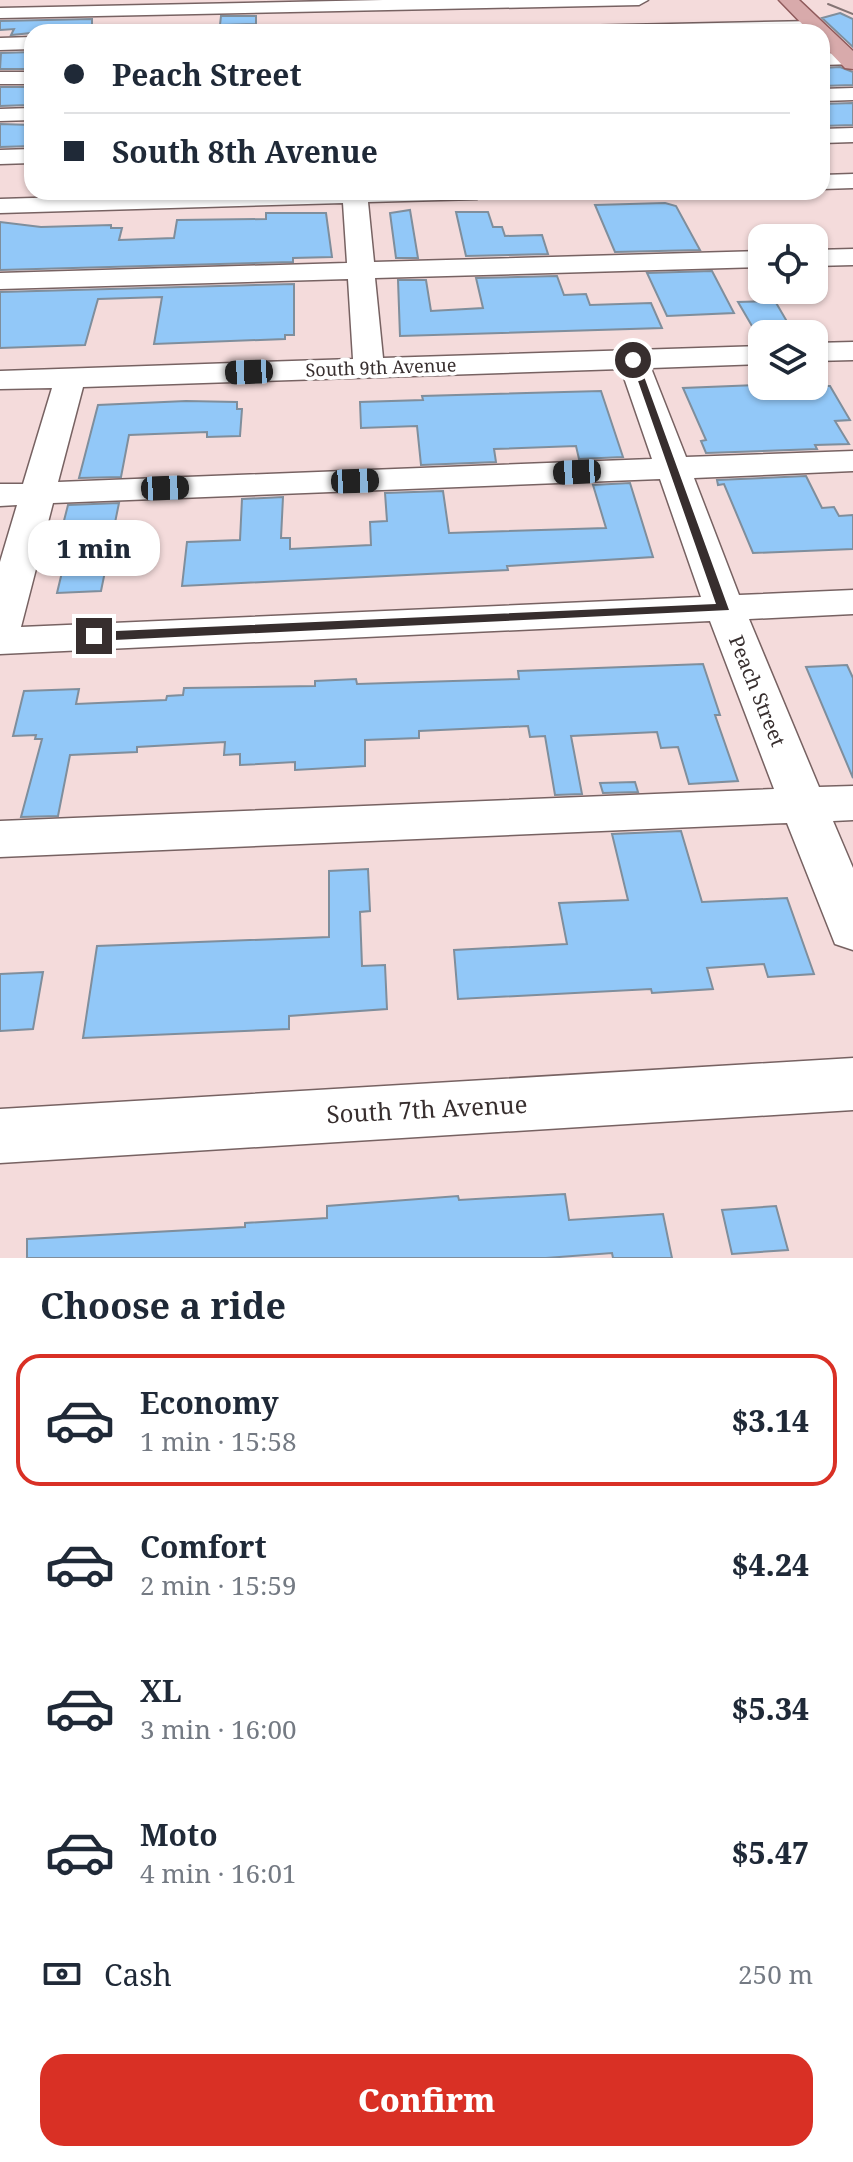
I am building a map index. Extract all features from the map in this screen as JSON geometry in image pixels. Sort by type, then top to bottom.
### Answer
[{"type":"main road","points":[[788,0],[813,24]]},
{"type":"main road","points":[[830,41],[850,61]]},
{"type":"street","points":[[0,13],[178,5],[378,8],[639,0]]},
{"type":"street","points":[[569,1],[583,24]]},
{"type":"street","points":[[0,44],[24,43]]},
{"type":"street","points":[[830,60],[850,61]]},
{"type":"street","points":[[0,78],[24,78]]},
{"type":"street","points":[[830,95],[853,94]]},
{"type":"street","points":[[0,115],[24,114]]},
{"type":"street","points":[[830,136],[853,135]]},
{"type":"street","points":[[0,157],[24,156]]},
{"type":"street","points":[[830,182],[853,181]]},
{"type":"street","points":[[0,206],[83,200]]},
{"type":"street","points":[[355,200],[369,368]]},
{"type":"street","points":[[828,258],[853,257]]},
{"type":"street","points":[[0,281],[748,259]]},
{"type":"street","points":[[828,352],[853,351]]},
{"type":"street","name":"South 9th Avenue","points":[[0,380],[748,356]]},
{"type":"street","name":"Peach Street","points":[[633,360],[724,607],[853,929]]},
{"type":"street","points":[[0,630],[70,378]]},
{"type":"street","points":[[0,495],[853,461]]},
{"type":"street","points":[[0,641],[853,602]]},
{"type":"street","points":[[0,839],[853,803]]},
{"type":"street","name":"South 7th Avenue","points":[[0,1136],[853,1084]]},
{"type":"building","points":[[840,13],[853,19],[853,47],[830,24],[822,18]]},
{"type":"building","points":[[221,16],[256,16],[256,24],[220,24]]},
{"type":"building","points":[[92,19],[92,24],[24,24],[24,34],[11,35],[14,29],[0,30],[0,21]]},
{"type":"building","points":[[24,52],[24,69],[0,69],[1,53]]},
{"type":"building","points":[[840,67],[853,72],[853,85],[830,86],[830,68]]},
{"type":"building","points":[[0,87],[24,87],[24,105],[0,106]]},
{"type":"building","points":[[853,103],[853,125],[830,126],[830,104]]},
{"type":"building","points":[[0,124],[24,125],[24,146],[0,147]]},
{"type":"building","points":[[665,203],[676,206],[700,250],[615,252],[595,205]]},
{"type":"building","points":[[410,210],[418,258],[396,258],[390,213]]},
{"type":"building","points":[[456,212],[488,212],[493,227],[502,227],[505,236],[542,235],[548,254],[466,256]]},
{"type":"building","points":[[266,213],[326,213],[332,257],[293,258],[293,262],[0,270],[0,222],[41,227],[111,225],[111,228],[122,228],[119,240],[174,238],[177,220],[266,219]]},
{"type":"building","points":[[712,271],[734,313],[667,316],[647,273]]},
{"type":"building","points":[[557,276],[564,295],[586,294],[590,305],[651,303],[662,328],[400,336],[398,280],[426,280],[431,311],[483,308],[476,278]]},
{"type":"building","points":[[294,284],[294,335],[285,335],[285,339],[154,344],[162,297],[98,299],[85,345],[0,348],[0,292]]},
{"type":"building","points":[[738,302],[777,304],[786,320],[748,320]]},
{"type":"building","points":[[748,385],[748,400],[828,400],[830,386],[850,420],[835,421],[849,444],[815,445],[817,449],[706,453],[701,441],[706,440],[683,388]]},
{"type":"building","points":[[601,391],[623,457],[579,459],[576,446],[494,449],[496,462],[421,465],[417,426],[361,428],[360,402],[423,400],[422,396]]},
{"type":"building","points":[[237,402],[237,409],[242,409],[240,436],[207,437],[207,432],[129,435],[121,477],[79,478],[98,405]]},
{"type":"building","points":[[806,476],[822,508],[834,507],[839,516],[853,515],[853,549],[753,553],[724,484],[718,485],[717,480]]},
{"type":"building","points":[[630,483],[653,557],[507,566],[508,570],[182,586],[187,542],[240,540],[242,499],[283,497],[281,538],[290,538],[290,549],[371,545],[370,522],[387,521],[385,493],[443,491],[449,533],[606,528],[593,485]]},
{"type":"building","points":[[119,503],[101,591],[57,593],[69,543],[58,544],[68,505]]},
{"type":"building","points":[[703,664],[720,715],[715,715],[738,781],[689,784],[678,747],[661,748],[657,732],[571,736],[582,794],[555,795],[545,736],[530,737],[528,726],[419,731],[419,738],[365,740],[365,766],[295,770],[295,762],[240,765],[240,754],[224,755],[225,742],[137,747],[137,752],[70,755],[58,816],[21,817],[42,739],[35,739],[36,735],[13,736],[24,691],[79,689],[76,704],[166,700],[167,696],[183,695],[184,688],[315,686],[315,681],[356,679],[357,684],[519,679],[518,671]]},
{"type":"building","points":[[847,665],[853,678],[853,778],[806,667]]},
{"type":"building","points":[[635,782],[638,792],[603,793],[600,783]]},
{"type":"building","points":[[681,831],[702,902],[787,898],[814,974],[768,977],[764,964],[707,968],[713,989],[652,993],[651,989],[458,999],[454,950],[567,944],[559,903],[628,900],[612,834]]},
{"type":"building","points":[[368,869],[370,911],[360,912],[362,966],[385,965],[387,1009],[289,1016],[289,1029],[83,1038],[97,946],[329,937],[329,871]]},
{"type":"building","points":[[43,972],[33,1029],[0,1031],[0,974]]},
{"type":"building","points":[[565,1194],[569,1220],[663,1214],[672,1258],[613,1258],[612,1253],[546,1258],[27,1258],[27,1239],[245,1227],[245,1223],[327,1218],[327,1206],[458,1196],[459,1200]]},
{"type":"building","points":[[776,1206],[788,1250],[732,1254],[722,1210]]},
{"type":"tram line","points":[[828,4],[853,14]]},
{"type":"route","points":[[94,636],[724,607],[633,360]]}]
